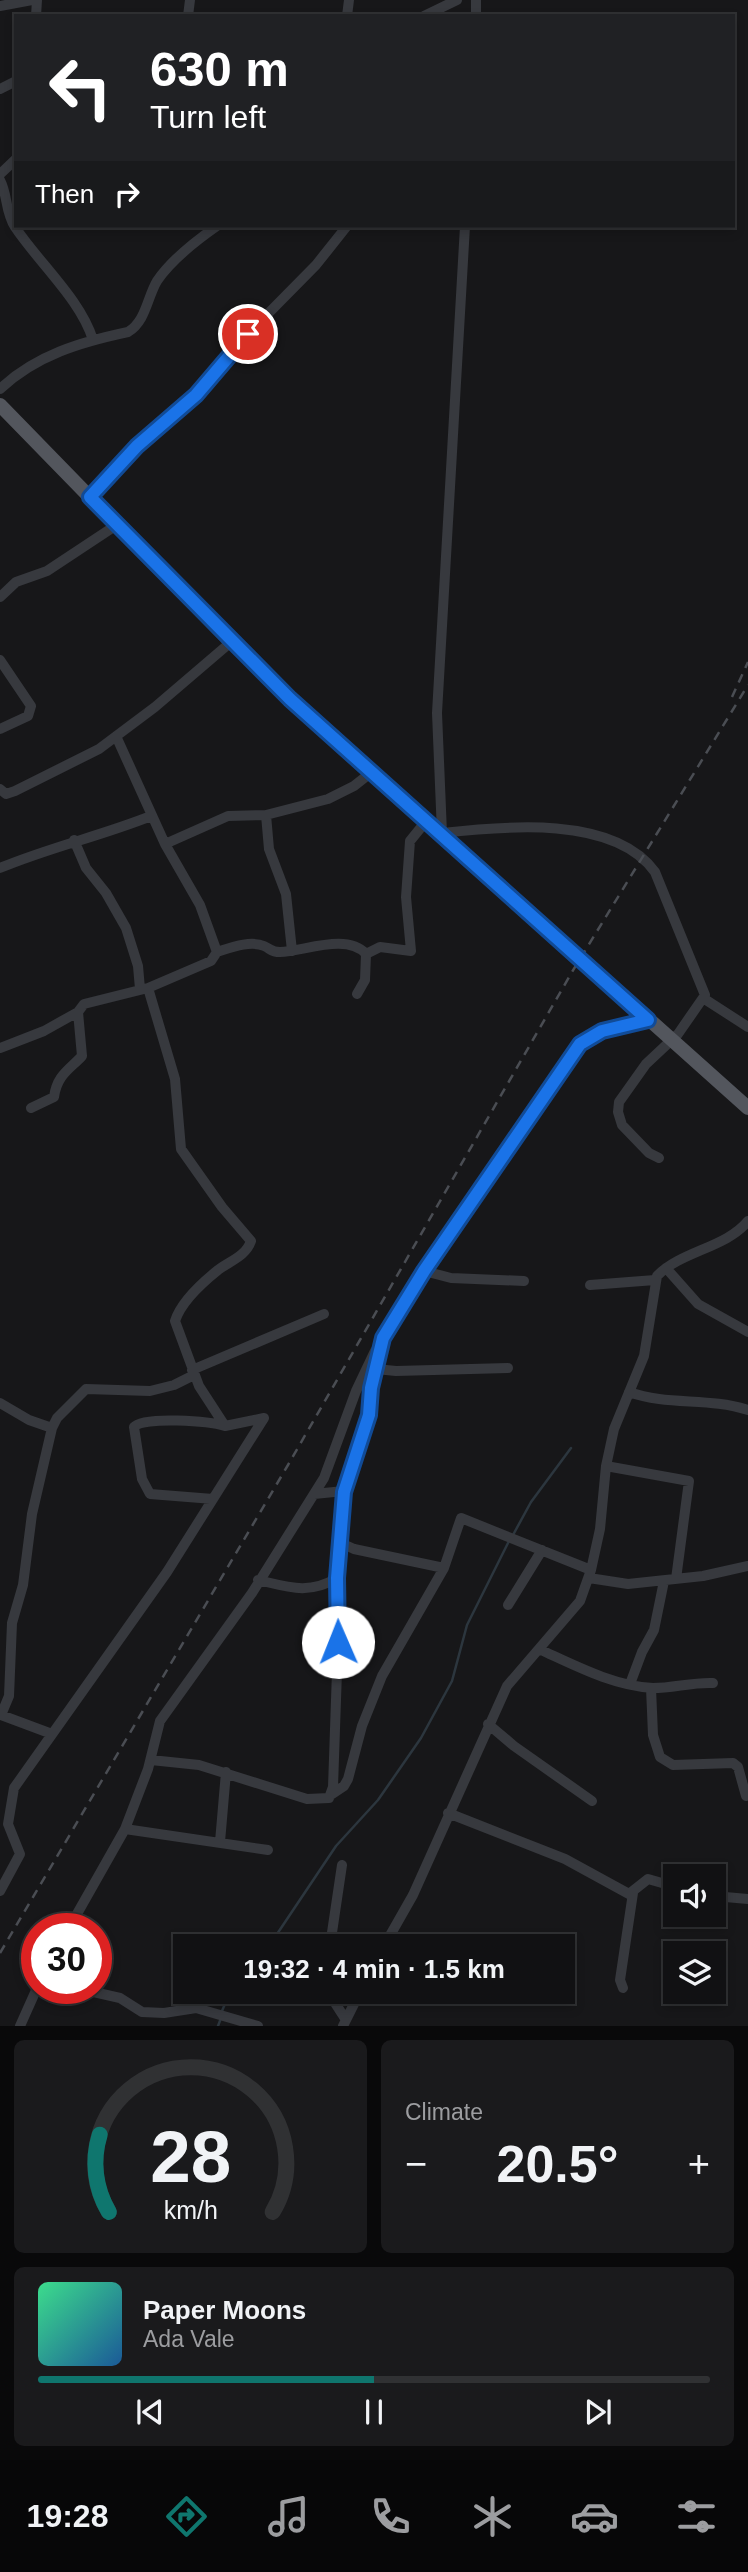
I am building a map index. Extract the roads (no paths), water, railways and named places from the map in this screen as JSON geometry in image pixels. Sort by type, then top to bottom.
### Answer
[{"type":"main road","points":[[0,405],[231,642],[748,1108]]},
{"type":"street","points":[[0,6],[32,0]]},
{"type":"street","points":[[428,14],[457,0]]},
{"type":"street","points":[[0,174],[14,161]]},
{"type":"street","points":[[0,180],[8,216],[14,225]]},
{"type":"street","points":[[16,228],[50,276],[79,308],[93,340]]},
{"type":"street","points":[[199,228],[199,238]]},
{"type":"street","points":[[0,389],[19,373],[56,352],[128,332],[136,327],[158,280],[199,238],[214,228]]},
{"type":"street","points":[[90,497],[137,446],[196,395],[248,334],[316,265],[345,228]]},
{"type":"street","points":[[465,228],[437,713],[442,833],[493,828],[571,831],[613,840],[633,849],[643,856],[654,872],[703,985],[703,998],[672,1040],[646,1064],[618,1106],[622,1125],[649,1153],[659,1158]]},
{"type":"street","points":[[0,597],[16,582],[47,571],[118,524]]},
{"type":"street","points":[[0,789],[6,794],[15,791],[77,761],[155,707],[231,642]]},
{"type":"street","points":[[0,660],[31,706],[28,716],[0,729]]},
{"type":"street","points":[[0,1048],[44,1031],[78,1012],[84,1004],[144,988],[211,961],[216,951],[200,905],[151,816],[148,802],[116,736]]},
{"type":"street","points":[[165,844],[228,816],[266,815],[328,799],[354,786],[373,771]]},
{"type":"street","points":[[266,815],[271,856],[286,894],[292,951]]},
{"type":"street","points":[[0,868],[74,840],[113,831],[151,816]]},
{"type":"street","points":[[366,954],[380,947],[411,951],[406,897],[410,841],[427,820]]},
{"type":"street","points":[[74,840],[86,868],[106,893],[126,928],[175,1079],[181,1149],[222,1208],[251,1241],[248,1249],[217,1271],[177,1314],[175,1321],[193,1372],[225,1426]]},
{"type":"street","points":[[216,951],[254,945],[273,952],[292,951],[340,944],[359,948],[366,954]]},
{"type":"street","points":[[357,994],[365,980],[366,954]]},
{"type":"street","points":[[703,998],[748,1027]]},
{"type":"street","points":[[31,1108],[54,1097],[56,1085],[64,1071],[82,1056],[78,1012]]},
{"type":"street","points":[[77,1913],[125,1829],[150,1760],[160,1721],[314,1494],[335,1454],[356,1391],[383,1338],[424,1271],[580,1044],[602,1031],[648,1020]]},
{"type":"street","points":[[391,1934],[413,1895],[507,1686],[541,1650],[580,1601],[590,1574],[600,1529],[606,1466],[614,1429],[644,1356],[655,1280],[666,1268],[747,1226]]},
{"type":"street","points":[[666,1268],[698,1304],[748,1332]]},
{"type":"street","points":[[424,1271],[451,1278],[524,1281]]},
{"type":"street","points":[[590,1285],[655,1280]]},
{"type":"street","points":[[52,1734],[0,1715],[9,1696],[12,1623],[23,1585],[32,1514],[57,1418],[86,1389],[150,1391],[174,1385],[193,1372],[324,1314]]},
{"type":"street","points":[[332,1794],[338,1642],[337,1578],[341,1543],[339,1528],[344,1492],[369,1415],[383,1338]]},
{"type":"street","points":[[376,1369],[396,1371],[508,1368]]},
{"type":"street","points":[[628,1392],[663,1400],[715,1401],[748,1410]]},
{"type":"street","points":[[0,1403],[29,1420],[52,1429]]},
{"type":"street","points":[[0,1891],[20,1854],[8,1824],[13,1788],[167,1572],[213,1499],[264,1418],[225,1426],[210,1422],[145,1421],[134,1427],[142,1479],[150,1494],[213,1499]]},
{"type":"street","points":[[606,1466],[689,1481],[676,1579]]},
{"type":"street","points":[[314,1494],[344,1492]]},
{"type":"street","points":[[150,1760],[199,1765],[307,1799],[326,1800],[344,1786],[362,1727],[382,1676],[444,1568],[459,1518],[542,1550],[590,1574],[628,1584],[664,1581],[748,1566]]},
{"type":"street","points":[[341,1543],[369,1555],[444,1568]]},
{"type":"street","points":[[508,1605],[542,1550]]},
{"type":"street","points":[[258,1580],[302,1590],[322,1587],[337,1578]]},
{"type":"street","points":[[630,1685],[642,1651],[654,1630],[664,1581]]},
{"type":"street","points":[[541,1650],[602,1677],[630,1685],[652,1688],[713,1683]]},
{"type":"street","points":[[652,1688],[653,1735],[660,1757],[673,1765],[733,1763],[738,1767],[746,1796]]},
{"type":"street","points":[[9,1696],[21,1721]]},
{"type":"street","points":[[488,1724],[514,1746],[592,1801]]},
{"type":"street","points":[[220,1842],[226,1772]]},
{"type":"street","points":[[449,1814],[565,1859],[597,1879],[633,1894]]},
{"type":"street","points":[[125,1829],[268,1850]]},
{"type":"street","points":[[332,1934],[342,1865]]},
{"type":"street","points":[[623,1988],[620,1980],[633,1894],[648,1880],[663,1884]]},
{"type":"street","points":[[726,1897],[748,1899]]},
{"type":"street","points":[[112,1996],[120,1998],[142,2012],[196,2008],[258,2026]]},
{"type":"street","points":[[20,2026],[30,2004]]},
{"type":"street","points":[[334,2004],[344,2023]]},
{"type":"street","points":[[344,2023],[354,2004]]},
{"type":"waterway","points":[[513,1535],[531,1502],[571,1448]]},
{"type":"waterway","points":[[277,1934],[336,1846],[378,1800],[421,1738],[452,1681],[467,1625],[509,1541]]},
{"type":"waterway","points":[[222,2011],[225,2004]]},
{"type":"waterway","points":[[218,2026],[221,2018]]},
{"type":"railway","points":[[732,697],[748,662]]},
{"type":"railway","points":[[0,1953],[288,1465],[572,972],[748,685]]}]
